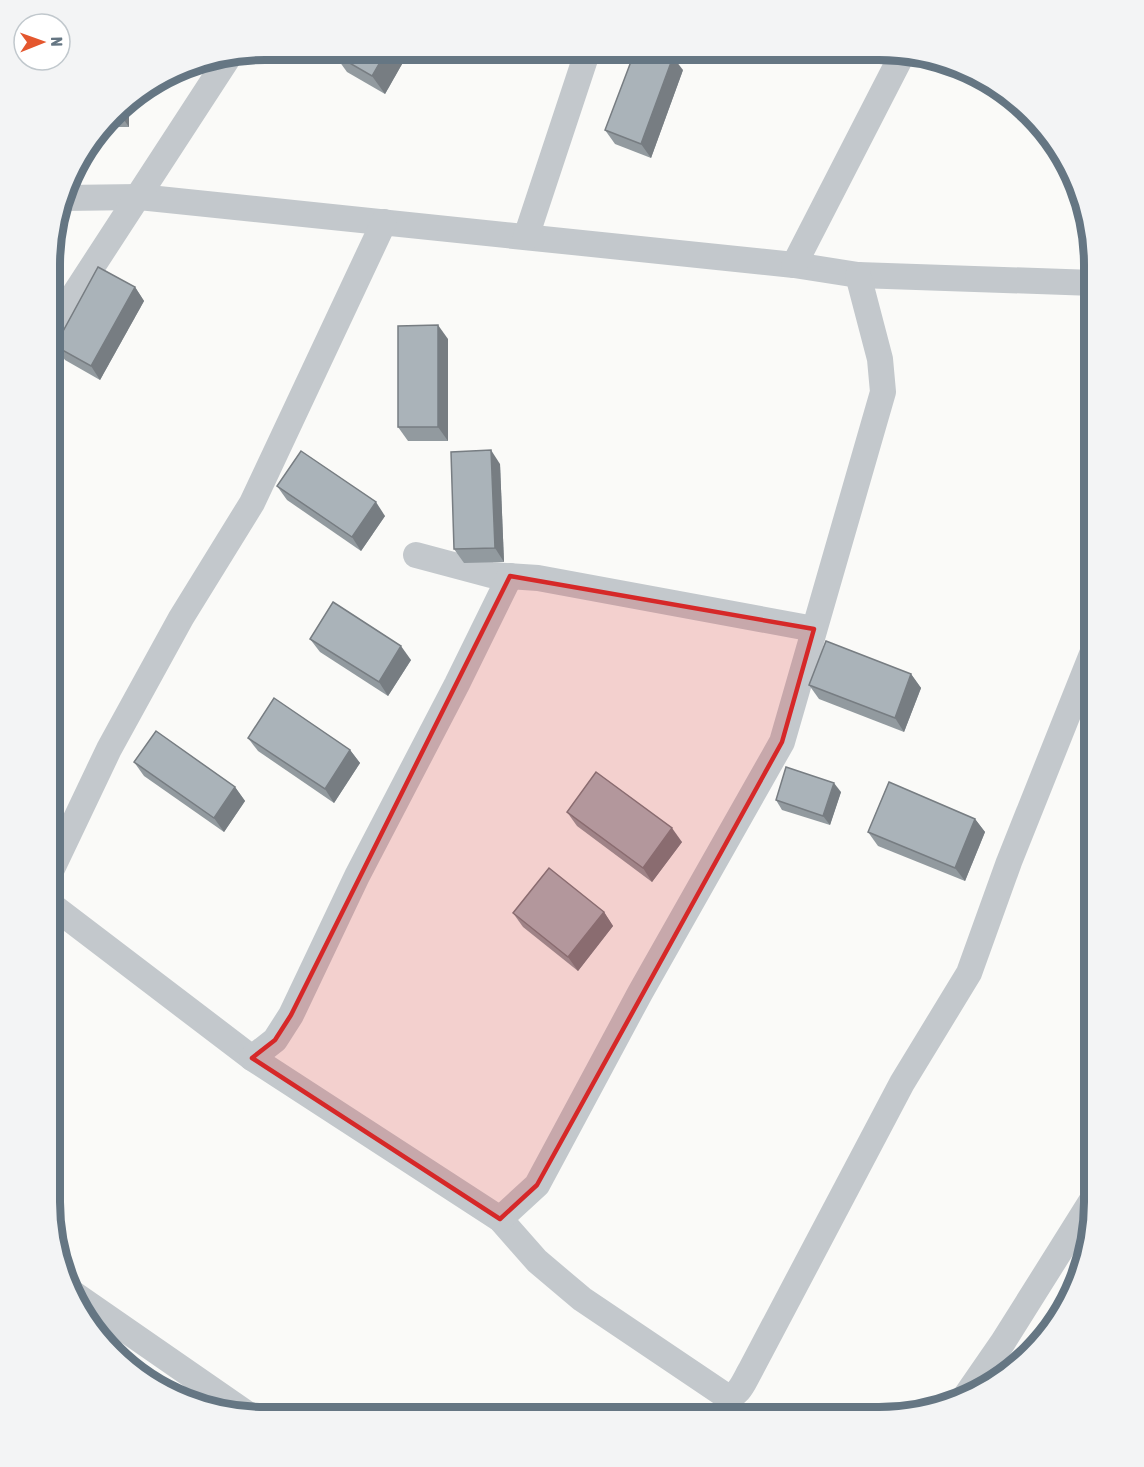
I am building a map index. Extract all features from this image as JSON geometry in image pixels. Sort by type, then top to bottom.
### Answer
[{"type":"street","points":[[526,237],[585,60]]},
{"type":"street","points":[[794,265],[899,61]]},
{"type":"street","points":[[60,316],[224,64]]},
{"type":"street","points":[[71,198],[139,197],[794,265],[858,274],[1084,283]]},
{"type":"street","points":[[60,852],[114,739],[181,618],[252,503],[384,222]]},
{"type":"street","points":[[500,1219],[537,1185],[640,993],[782,742],[883,392],[880,359],[858,274]]},
{"type":"street","points":[[416,555],[491,575],[538,578],[814,630]]},
{"type":"street","points":[[252,1058],[275,1040],[291,1016],[357,876],[458,684],[510,576]]},
{"type":"street","points":[[60,912],[252,1058],[500,1219],[537,1261],[582,1299],[726,1396],[736,1394],[902,1083],[969,973],[1009,862],[1084,674]]},
{"type":"street","points":[[975,1383],[1004,1342],[1084,1213]]},
{"type":"street","points":[[86,1303],[232,1404]]},
{"type":"highlighted area","points":[[510,576],[814,629],[782,742],[537,1185],[500,1219],[252,1058],[275,1040],[291,1015]]},
{"type":"building","points":[[344,60],[381,60],[372,76]]},
{"type":"building","points":[[632,60],[672,60],[641,144],[605,130]]},
{"type":"building","points":[[98,267],[135,287],[91,366],[60,349],[60,337]]},
{"type":"building","points":[[438,325],[438,427],[398,427],[398,326]]},
{"type":"building","points":[[491,450],[495,548],[454,549],[451,452]]},
{"type":"building","points":[[301,451],[376,502],[352,537],[277,486]]},
{"type":"building","points":[[333,602],[401,646],[379,682],[310,639]]},
{"type":"building","points":[[826,641],[911,674],[895,718],[809,685]]},
{"type":"building","points":[[274,698],[350,750],[325,789],[248,738]]},
{"type":"building","points":[[156,731],[235,787],[214,818],[134,762]]},
{"type":"building","points":[[786,767],[834,783],[823,816],[776,800]]},
{"type":"building","points":[[596,772],[672,828],[643,868],[567,812]]},
{"type":"building","points":[[889,782],[975,819],[955,868],[868,832]]},
{"type":"building","points":[[549,868],[604,912],[568,957],[513,913]]}]
